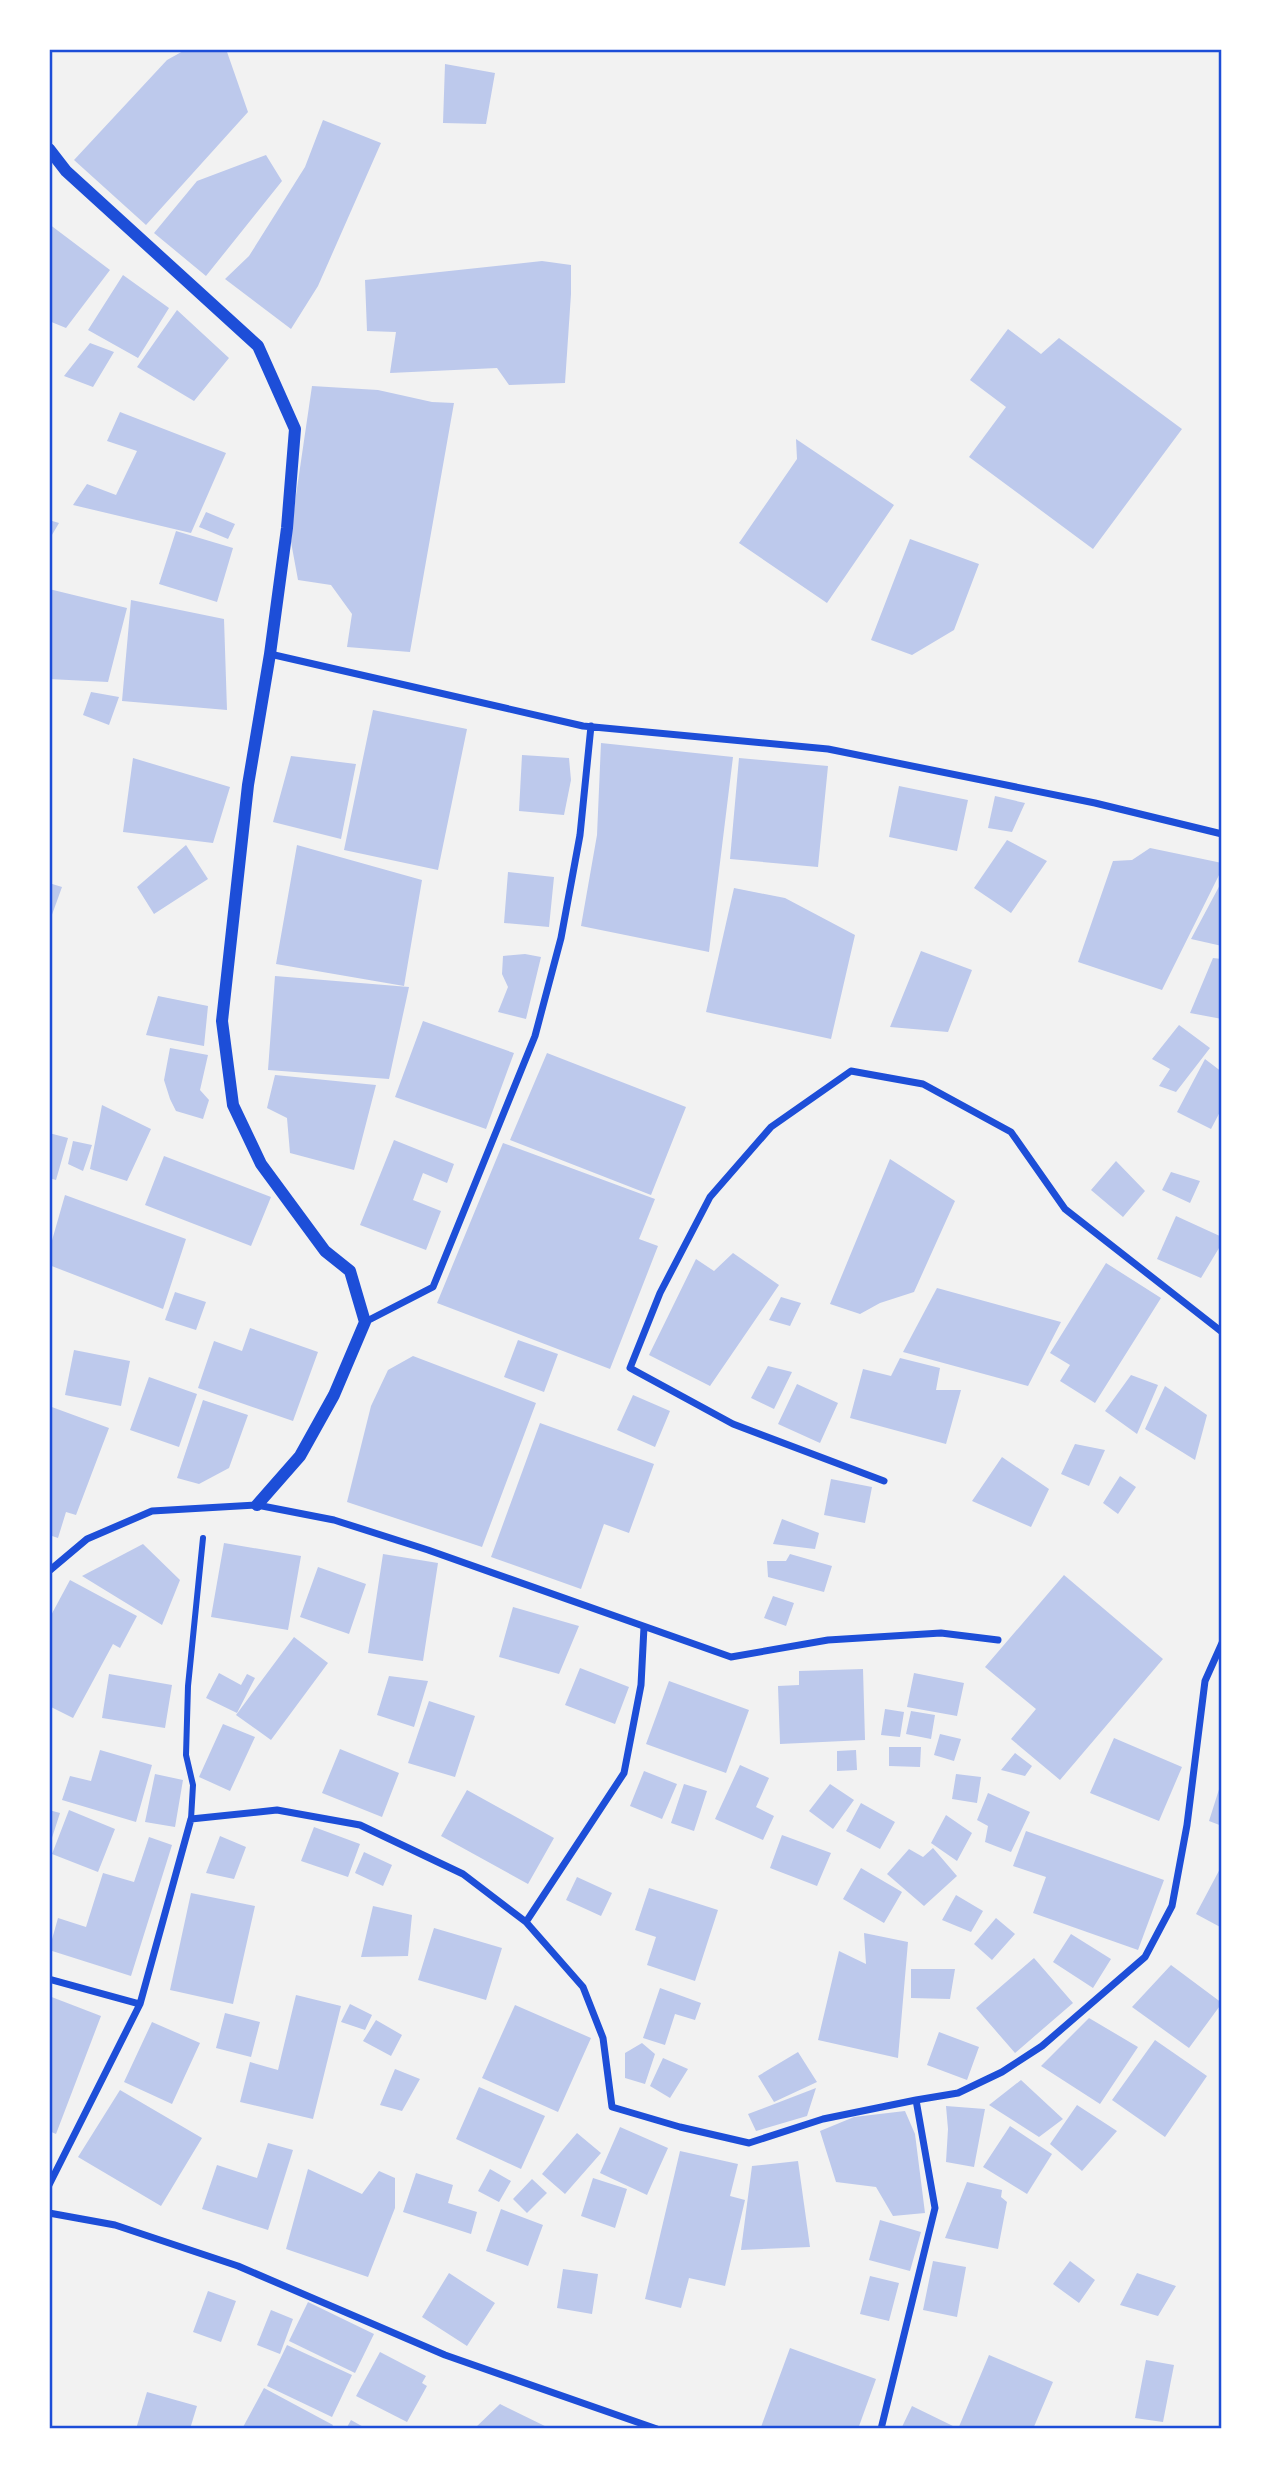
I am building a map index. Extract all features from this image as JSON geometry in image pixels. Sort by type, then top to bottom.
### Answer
[{"type":"street","points":[[49,149],[66,170],[258,346],[295,429],[287,528],[248,785],[222,1021],[233,1105],[261,1164],[325,1251],[350,1271],[366,1322]]},
{"type":"street","points":[[270,654],[591,726],[828,749],[1095,803],[1222,834]]},
{"type":"street","points":[[257,1505],[300,1456],[334,1395],[366,1322],[433,1287],[535,1035],[561,938],[578,848],[591,726]]},
{"type":"street","points":[[884,1481],[733,1424],[630,1368],[660,1293],[710,1197],[771,1128],[851,1070],[923,1084],[1011,1132],[1065,1209],[1222,1332]]},
{"type":"street","points":[[49,1571],[87,1539],[152,1511],[257,1505],[334,1520],[428,1550],[731,1657],[828,1640],[941,1633],[998,1640]]},
{"type":"street","points":[[49,2185],[140,2004],[191,1819],[193,1785],[186,1755],[187,1686],[202,1538]]},
{"type":"street","points":[[526,1922],[624,1773],[641,1685],[644,1627]]},
{"type":"street","points":[[191,1819],[277,1811],[360,1825],[463,1874],[526,1922],[583,1987],[603,2038],[612,2107],[749,2143],[823,2119],[958,2093],[1002,2072],[1042,2046],[1145,1957],[1172,1906],[1187,1825],[1205,1681],[1222,1643]]},
{"type":"street","points":[[49,1979],[140,2004]]},
{"type":"street","points":[[881,2429],[935,2208],[916,2099]]},
{"type":"street","points":[[49,2213],[115,2225],[238,2266],[445,2355],[657,2429]]},
{"type":"building","points":[[226,49],[248,112],[146,225],[74,160],[167,60],[185,50]]},
{"type":"building","points":[[445,64],[495,73],[486,124],[443,123]]},
{"type":"building","points":[[323,120],[381,143],[318,286],[291,329],[225,279],[249,256],[305,167]]},
{"type":"building","points":[[266,155],[282,181],[206,276],[154,233],[197,181]]},
{"type":"building","points":[[49,224],[110,270],[66,328],[49,321]]},
{"type":"building","points":[[542,261],[571,265],[565,383],[509,385],[497,368],[390,373],[396,332],[367,331],[365,280]]},
{"type":"building","points":[[123,275],[169,308],[138,358],[88,330]]},
{"type":"building","points":[[177,310],[229,358],[194,401],[137,367]]},
{"type":"building","points":[[1008,329],[1041,354],[1059,338],[1182,429],[1093,549],[969,457],[1006,407],[970,380]]},
{"type":"building","points":[[90,343],[114,352],[93,387],[64,376]]},
{"type":"building","points":[[312,386],[378,390],[432,402],[454,403],[410,652],[347,647],[352,614],[331,585],[298,580],[291,542]]},
{"type":"building","points":[[120,412],[226,453],[191,533],[73,505],[87,484],[116,495],[137,451],[107,441]]},
{"type":"building","points":[[796,439],[894,505],[827,603],[739,543],[797,459]]},
{"type":"building","points":[[206,512],[235,524],[228,539],[199,527]]},
{"type":"building","points":[[49,520],[59,523],[49,540]]},
{"type":"building","points":[[176,531],[233,548],[217,602],[159,584]]},
{"type":"building","points":[[910,539],[979,564],[954,630],[912,655],[871,640]]},
{"type":"building","points":[[49,589],[127,608],[108,682],[49,679]]},
{"type":"building","points":[[131,600],[224,619],[227,710],[122,701]]},
{"type":"building","points":[[91,692],[119,697],[109,725],[83,715]]},
{"type":"building","points":[[373,710],[467,729],[438,870],[344,850]]},
{"type":"building","points":[[601,743],[733,757],[709,952],[581,926],[597,835]]},
{"type":"building","points":[[522,755],[569,758],[571,780],[564,815],[519,811]]},
{"type":"building","points":[[291,756],[356,764],[341,839],[273,822]]},
{"type":"building","points":[[133,758],[230,787],[213,843],[123,832]]},
{"type":"building","points":[[739,758],[828,766],[818,867],[730,859]]},
{"type":"building","points":[[899,786],[968,800],[957,851],[889,837]]},
{"type":"building","points":[[995,796],[1025,803],[1012,832],[988,828]]},
{"type":"building","points":[[1007,840],[1047,861],[1011,913],[974,888]]},
{"type":"building","points":[[186,845],[208,879],[154,914],[137,887]]},
{"type":"building","points":[[297,845],[422,880],[404,986],[276,964]]},
{"type":"building","points":[[1150,848],[1222,863],[1222,869],[1162,990],[1078,962],[1113,861],[1132,860]]},
{"type":"building","points":[[508,872],[554,877],[549,927],[504,923]]},
{"type":"building","points":[[1222,881],[1222,946],[1191,939]]},
{"type":"building","points":[[49,883],[62,887],[49,923]]},
{"type":"building","points":[[734,888],[785,898],[855,935],[831,1039],[706,1012]]},
{"type":"building","points":[[921,951],[972,970],[948,1032],[890,1027]]},
{"type":"building","points":[[525,954],[541,957],[526,1019],[498,1012],[508,987],[502,974],[503,956]]},
{"type":"building","points":[[1213,958],[1222,959],[1222,1019],[1190,1013]]},
{"type":"building","points":[[275,976],[409,987],[389,1079],[268,1070]]},
{"type":"building","points":[[158,996],[208,1006],[204,1046],[146,1035]]},
{"type":"building","points":[[423,1021],[514,1053],[486,1129],[395,1097]]},
{"type":"building","points":[[1179,1025],[1210,1048],[1176,1092],[1159,1086],[1170,1069],[1152,1059]]},
{"type":"building","points":[[170,1048],[208,1055],[200,1090],[209,1100],[203,1119],[176,1111],[170,1099],[164,1080]]},
{"type":"building","points":[[547,1053],[686,1107],[651,1195],[510,1140]]},
{"type":"building","points":[[1205,1059],[1222,1072],[1222,1108],[1211,1129],[1177,1112]]},
{"type":"building","points":[[275,1075],[376,1085],[354,1170],[290,1153],[287,1118],[267,1108]]},
{"type":"building","points":[[102,1105],[151,1129],[127,1181],[90,1169]]},
{"type":"building","points":[[49,1133],[68,1138],[56,1180],[49,1178]]},
{"type":"building","points":[[394,1140],[454,1164],[447,1183],[423,1173],[413,1200],[441,1211],[426,1250],[360,1225]]},
{"type":"building","points":[[73,1141],[92,1145],[83,1171],[68,1164]]},
{"type":"building","points":[[503,1143],[655,1199],[639,1239],[658,1246],[610,1369],[437,1303]]},
{"type":"building","points":[[164,1156],[271,1197],[251,1246],[145,1205]]},
{"type":"building","points":[[890,1159],[955,1201],[914,1292],[880,1303],[860,1314],[830,1304]]},
{"type":"building","points":[[1116,1161],[1145,1191],[1123,1217],[1091,1190]]},
{"type":"building","points":[[1171,1172],[1200,1181],[1190,1203],[1162,1190]]},
{"type":"building","points":[[65,1195],[186,1239],[163,1309],[49,1265],[49,1251]]},
{"type":"building","points":[[1176,1216],[1222,1237],[1222,1243],[1201,1278],[1157,1259]]},
{"type":"building","points":[[733,1253],[779,1285],[710,1386],[649,1355],[696,1259],[714,1271]]},
{"type":"building","points":[[1106,1263],[1161,1298],[1095,1403],[1060,1381],[1070,1365],[1050,1353]]},
{"type":"building","points":[[937,1288],[1061,1322],[1028,1386],[903,1352]]},
{"type":"building","points":[[175,1292],[206,1302],[196,1330],[165,1320]]},
{"type":"building","points":[[781,1297],[801,1303],[790,1326],[769,1320]]},
{"type":"building","points":[[250,1328],[318,1352],[293,1421],[198,1388],[214,1341],[242,1351]]},
{"type":"building","points":[[518,1340],[558,1354],[544,1392],[504,1377]]},
{"type":"building","points":[[74,1350],[130,1361],[121,1406],[65,1395]]},
{"type":"building","points":[[413,1356],[536,1403],[482,1547],[347,1502],[371,1406],[388,1370]]},
{"type":"building","points":[[900,1358],[940,1368],[936,1390],[961,1390],[946,1444],[850,1418],[863,1369],[891,1376]]},
{"type":"building","points":[[768,1366],[792,1372],[774,1409],[751,1398]]},
{"type":"building","points":[[1131,1375],[1158,1385],[1137,1434],[1105,1411]]},
{"type":"building","points":[[149,1377],[197,1394],[179,1447],[130,1430]]},
{"type":"building","points":[[797,1384],[838,1403],[820,1443],[778,1424]]},
{"type":"building","points":[[1165,1386],[1207,1415],[1195,1460],[1145,1429]]},
{"type":"building","points":[[633,1395],[670,1411],[655,1447],[617,1430]]},
{"type":"building","points":[[203,1400],[248,1415],[229,1468],[199,1484],[177,1478]]},
{"type":"building","points":[[49,1406],[109,1428],[76,1515],[66,1512],[58,1538],[49,1535]]},
{"type":"building","points":[[540,1423],[654,1464],[629,1533],[604,1524],[581,1589],[491,1557]]},
{"type":"building","points":[[1075,1444],[1105,1450],[1089,1486],[1061,1474]]},
{"type":"building","points":[[1002,1457],[1049,1489],[1031,1527],[972,1501]]},
{"type":"building","points":[[1120,1476],[1136,1487],[1118,1514],[1103,1503]]},
{"type":"building","points":[[831,1479],[872,1487],[865,1523],[824,1515]]},
{"type":"building","points":[[782,1519],[819,1533],[815,1549],[773,1544]]},
{"type":"building","points":[[224,1543],[301,1556],[288,1630],[211,1617]]},
{"type":"building","points":[[143,1544],[180,1580],[162,1625],[82,1576]]},
{"type":"building","points":[[383,1554],[438,1563],[423,1661],[368,1653]]},
{"type":"building","points":[[790,1554],[832,1566],[824,1592],[768,1577],[767,1561],[786,1561]]},
{"type":"building","points":[[318,1567],[366,1584],[349,1634],[300,1617]]},
{"type":"building","points":[[1064,1575],[1163,1659],[1060,1780],[1011,1739],[1036,1709],[985,1667]]},
{"type":"building","points":[[70,1580],[137,1616],[120,1648],[113,1644],[73,1718],[49,1706],[49,1619]]},
{"type":"building","points":[[773,1596],[794,1603],[786,1626],[764,1618]]},
{"type":"building","points":[[513,1607],[579,1626],[559,1674],[499,1657]]},
{"type":"building","points":[[294,1637],[328,1663],[271,1740],[236,1715]]},
{"type":"building","points":[[580,1668],[629,1687],[615,1724],[565,1705]]},
{"type":"building","points":[[863,1669],[865,1740],[780,1744],[778,1686],[799,1685],[799,1671]]},
{"type":"building","points":[[219,1673],[241,1685],[247,1674],[255,1678],[237,1713],[206,1698]]},
{"type":"building","points":[[914,1673],[964,1683],[957,1716],[907,1707]]},
{"type":"building","points":[[109,1674],[172,1685],[165,1728],[102,1718]]},
{"type":"building","points":[[389,1676],[428,1681],[414,1727],[377,1715]]},
{"type":"building","points":[[669,1681],[749,1710],[726,1773],[646,1744]]},
{"type":"building","points":[[429,1701],[475,1716],[455,1777],[408,1763]]},
{"type":"building","points":[[885,1709],[904,1712],[900,1737],[881,1735]]},
{"type":"building","points":[[911,1711],[935,1715],[931,1739],[906,1734]]},
{"type":"building","points":[[223,1724],[255,1737],[230,1791],[199,1777]]},
{"type":"building","points":[[940,1734],[961,1739],[954,1761],[934,1755]]},
{"type":"building","points":[[1114,1738],[1182,1767],[1159,1821],[1090,1793]]},
{"type":"building","points":[[889,1747],[921,1747],[920,1767],[889,1766]]},
{"type":"building","points":[[340,1749],[399,1773],[382,1817],[322,1793]]},
{"type":"building","points":[[100,1750],[152,1765],[136,1822],[62,1800],[70,1776],[91,1781]]},
{"type":"building","points":[[856,1750],[857,1770],[837,1771],[837,1751]]},
{"type":"building","points":[[1015,1753],[1032,1766],[1025,1776],[1001,1770]]},
{"type":"building","points":[[740,1765],[769,1778],[756,1807],[774,1816],[763,1840],[715,1819]]},
{"type":"building","points":[[644,1771],[677,1784],[662,1819],[630,1806]]},
{"type":"building","points":[[155,1774],[183,1780],[175,1827],[145,1822]]},
{"type":"building","points":[[956,1774],[981,1777],[977,1803],[952,1799]]},
{"type":"building","points":[[1222,1783],[1222,1826],[1209,1821]]},
{"type":"building","points":[[684,1784],[707,1791],[694,1831],[671,1823]]},
{"type":"building","points":[[830,1784],[854,1800],[833,1829],[809,1811]]},
{"type":"building","points":[[467,1790],[554,1838],[528,1884],[441,1836]]},
{"type":"building","points":[[988,1793],[1030,1812],[1011,1852],[985,1842],[988,1826],[977,1820]]},
{"type":"building","points":[[861,1803],[895,1822],[880,1849],[846,1831]]},
{"type":"building","points":[[49,1810],[60,1813],[51,1841],[49,1840]]},
{"type":"building","points":[[69,1810],[115,1829],[98,1872],[52,1854]]},
{"type":"building","points":[[946,1815],[972,1833],[957,1861],[931,1843]]},
{"type":"building","points":[[314,1827],[360,1844],[348,1877],[301,1861]]},
{"type":"building","points":[[1026,1831],[1164,1880],[1138,1950],[1033,1913],[1046,1877],[1013,1866]]},
{"type":"building","points":[[782,1835],[831,1853],[817,1886],[770,1868]]},
{"type":"building","points":[[220,1836],[246,1847],[234,1879],[206,1873]]},
{"type":"building","points":[[149,1837],[172,1845],[131,1976],[49,1950],[58,1918],[86,1927],[103,1873],[134,1882]]},
{"type":"building","points":[[933,1848],[957,1876],[924,1906],[887,1874],[909,1849],[923,1857]]},
{"type":"building","points":[[364,1852],[392,1865],[383,1886],[355,1873]]},
{"type":"building","points":[[1222,1865],[1222,1928],[1196,1914]]},
{"type":"building","points":[[861,1868],[902,1892],[884,1923],[843,1899]]},
{"type":"building","points":[[577,1877],[612,1893],[601,1916],[566,1900]]},
{"type":"building","points":[[649,1888],[718,1910],[695,1981],[647,1965],[656,1937],[635,1930]]},
{"type":"building","points":[[191,1893],[255,1906],[233,2004],[170,1990]]},
{"type":"building","points":[[956,1895],[983,1911],[971,1932],[942,1920]]},
{"type":"building","points":[[373,1906],[412,1915],[408,1956],[361,1957]]},
{"type":"building","points":[[996,1918],[1015,1934],[992,1960],[974,1944]]},
{"type":"building","points":[[434,1928],[502,1948],[486,2000],[418,1980]]},
{"type":"building","points":[[864,1933],[908,1942],[898,2058],[818,2040],[839,1951],[866,1964]]},
{"type":"building","points":[[1071,1934],[1111,1959],[1093,1988],[1053,1962]]},
{"type":"building","points":[[1034,1958],[1073,2003],[1015,2053],[976,2008]]},
{"type":"building","points":[[1171,1965],[1222,2003],[1189,2048],[1132,2007]]},
{"type":"building","points":[[911,1969],[955,1969],[950,1999],[911,1998]]},
{"type":"building","points":[[660,1988],[701,2003],[695,2020],[675,2014],[665,2045],[643,2038]]},
{"type":"building","points":[[296,1995],[341,2006],[313,2119],[240,2102],[250,2062],[278,2070]]},
{"type":"building","points":[[49,1996],[101,2016],[56,2134],[49,2131]]},
{"type":"building","points":[[350,2004],[372,2015],[365,2030],[341,2022]]},
{"type":"building","points":[[515,2005],[591,2038],[558,2112],[482,2078]]},
{"type":"building","points":[[225,2013],[260,2022],[251,2057],[216,2048]]},
{"type":"building","points":[[1089,2018],[1138,2047],[1100,2104],[1041,2066]]},
{"type":"building","points":[[376,2020],[402,2035],[391,2056],[363,2041]]},
{"type":"building","points":[[152,2022],[200,2043],[172,2104],[124,2082]]},
{"type":"building","points":[[939,2032],[979,2047],[967,2080],[927,2065]]},
{"type":"building","points":[[1155,2040],[1207,2076],[1165,2137],[1112,2100]]},
{"type":"building","points":[[642,2043],[655,2054],[645,2084],[625,2078],[625,2053]]},
{"type":"building","points":[[798,2052],[817,2082],[774,2102],[758,2076]]},
{"type":"building","points":[[663,2058],[688,2069],[670,2098],[650,2086]]},
{"type":"building","points":[[395,2069],[420,2079],[402,2111],[380,2105]]},
{"type":"building","points":[[1021,2080],[1063,2119],[1039,2137],[989,2105]]},
{"type":"building","points":[[479,2087],[545,2116],[521,2169],[456,2139]]},
{"type":"building","points":[[816,2088],[807,2116],[756,2131],[748,2114]]},
{"type":"building","points":[[120,2090],[202,2138],[161,2206],[78,2157]]},
{"type":"building","points":[[1077,2105],[1117,2131],[1082,2171],[1050,2144]]},
{"type":"building","points":[[946,2106],[985,2109],[974,2167],[946,2162]]},
{"type":"building","points":[[905,2111],[915,2134],[925,2213],[893,2216],[876,2187],[836,2182],[820,2131],[854,2117]]},
{"type":"building","points":[[1010,2126],[1052,2154],[1027,2194],[983,2167]]},
{"type":"building","points":[[620,2127],[668,2148],[647,2195],[600,2173]]},
{"type":"building","points":[[577,2133],[601,2153],[565,2194],[542,2174]]},
{"type":"building","points":[[268,2143],[293,2150],[268,2230],[202,2209],[217,2165],[257,2178]]},
{"type":"building","points":[[680,2151],[738,2164],[730,2196],[745,2200],[725,2286],[689,2278],[681,2308],[645,2299]]},
{"type":"building","points":[[798,2161],[810,2247],[741,2250],[752,2166]]},
{"type":"building","points":[[308,2169],[362,2194],[379,2171],[395,2178],[395,2208],[368,2277],[286,2249]]},
{"type":"building","points":[[490,2169],[511,2181],[499,2202],[478,2191]]},
{"type":"building","points":[[416,2173],[453,2185],[448,2203],[477,2212],[471,2234],[403,2212]]},
{"type":"building","points":[[593,2178],[627,2189],[615,2228],[581,2216]]},
{"type":"building","points":[[532,2179],[547,2193],[527,2213],[513,2199]]},
{"type":"building","points":[[967,2182],[1002,2190],[1001,2197],[1007,2202],[998,2249],[945,2238]]},
{"type":"building","points":[[501,2209],[543,2225],[528,2266],[486,2251]]},
{"type":"building","points":[[880,2220],[921,2232],[910,2271],[869,2260]]},
{"type":"building","points":[[933,2261],[966,2267],[957,2317],[923,2310]]},
{"type":"building","points":[[1070,2261],[1095,2280],[1079,2303],[1053,2284]]},
{"type":"building","points":[[563,2269],[598,2274],[592,2314],[557,2308]]},
{"type":"building","points":[[449,2273],[495,2303],[467,2346],[422,2317]]},
{"type":"building","points":[[1137,2273],[1176,2286],[1158,2316],[1120,2305]]},
{"type":"building","points":[[870,2276],[899,2283],[889,2321],[860,2314]]},
{"type":"building","points":[[208,2291],[236,2301],[221,2342],[193,2332]]},
{"type":"building","points":[[308,2302],[374,2334],[355,2373],[289,2341]]},
{"type":"building","points":[[271,2310],[293,2319],[280,2354],[257,2345]]},
{"type":"building","points":[[287,2345],[352,2375],[332,2417],[267,2386]]},
{"type":"building","points":[[790,2348],[876,2379],[858,2429],[761,2427]]},
{"type":"building","points":[[380,2352],[426,2376],[422,2383],[427,2386],[407,2422],[356,2396]]},
{"type":"building","points":[[989,2355],[1053,2382],[1033,2429],[958,2429]]},
{"type":"building","points":[[1146,2360],[1174,2365],[1163,2422],[1135,2418]]},
{"type":"building","points":[[264,2388],[333,2425],[331,2429],[242,2429]]},
{"type":"building","points":[[147,2392],[197,2406],[190,2429],[136,2429]]},
{"type":"building","points":[[500,2404],[551,2429],[474,2429]]},
{"type":"building","points":[[912,2406],[953,2426],[951,2429],[901,2429]]},
{"type":"building","points":[[351,2420],[367,2429],[346,2429]]}]
